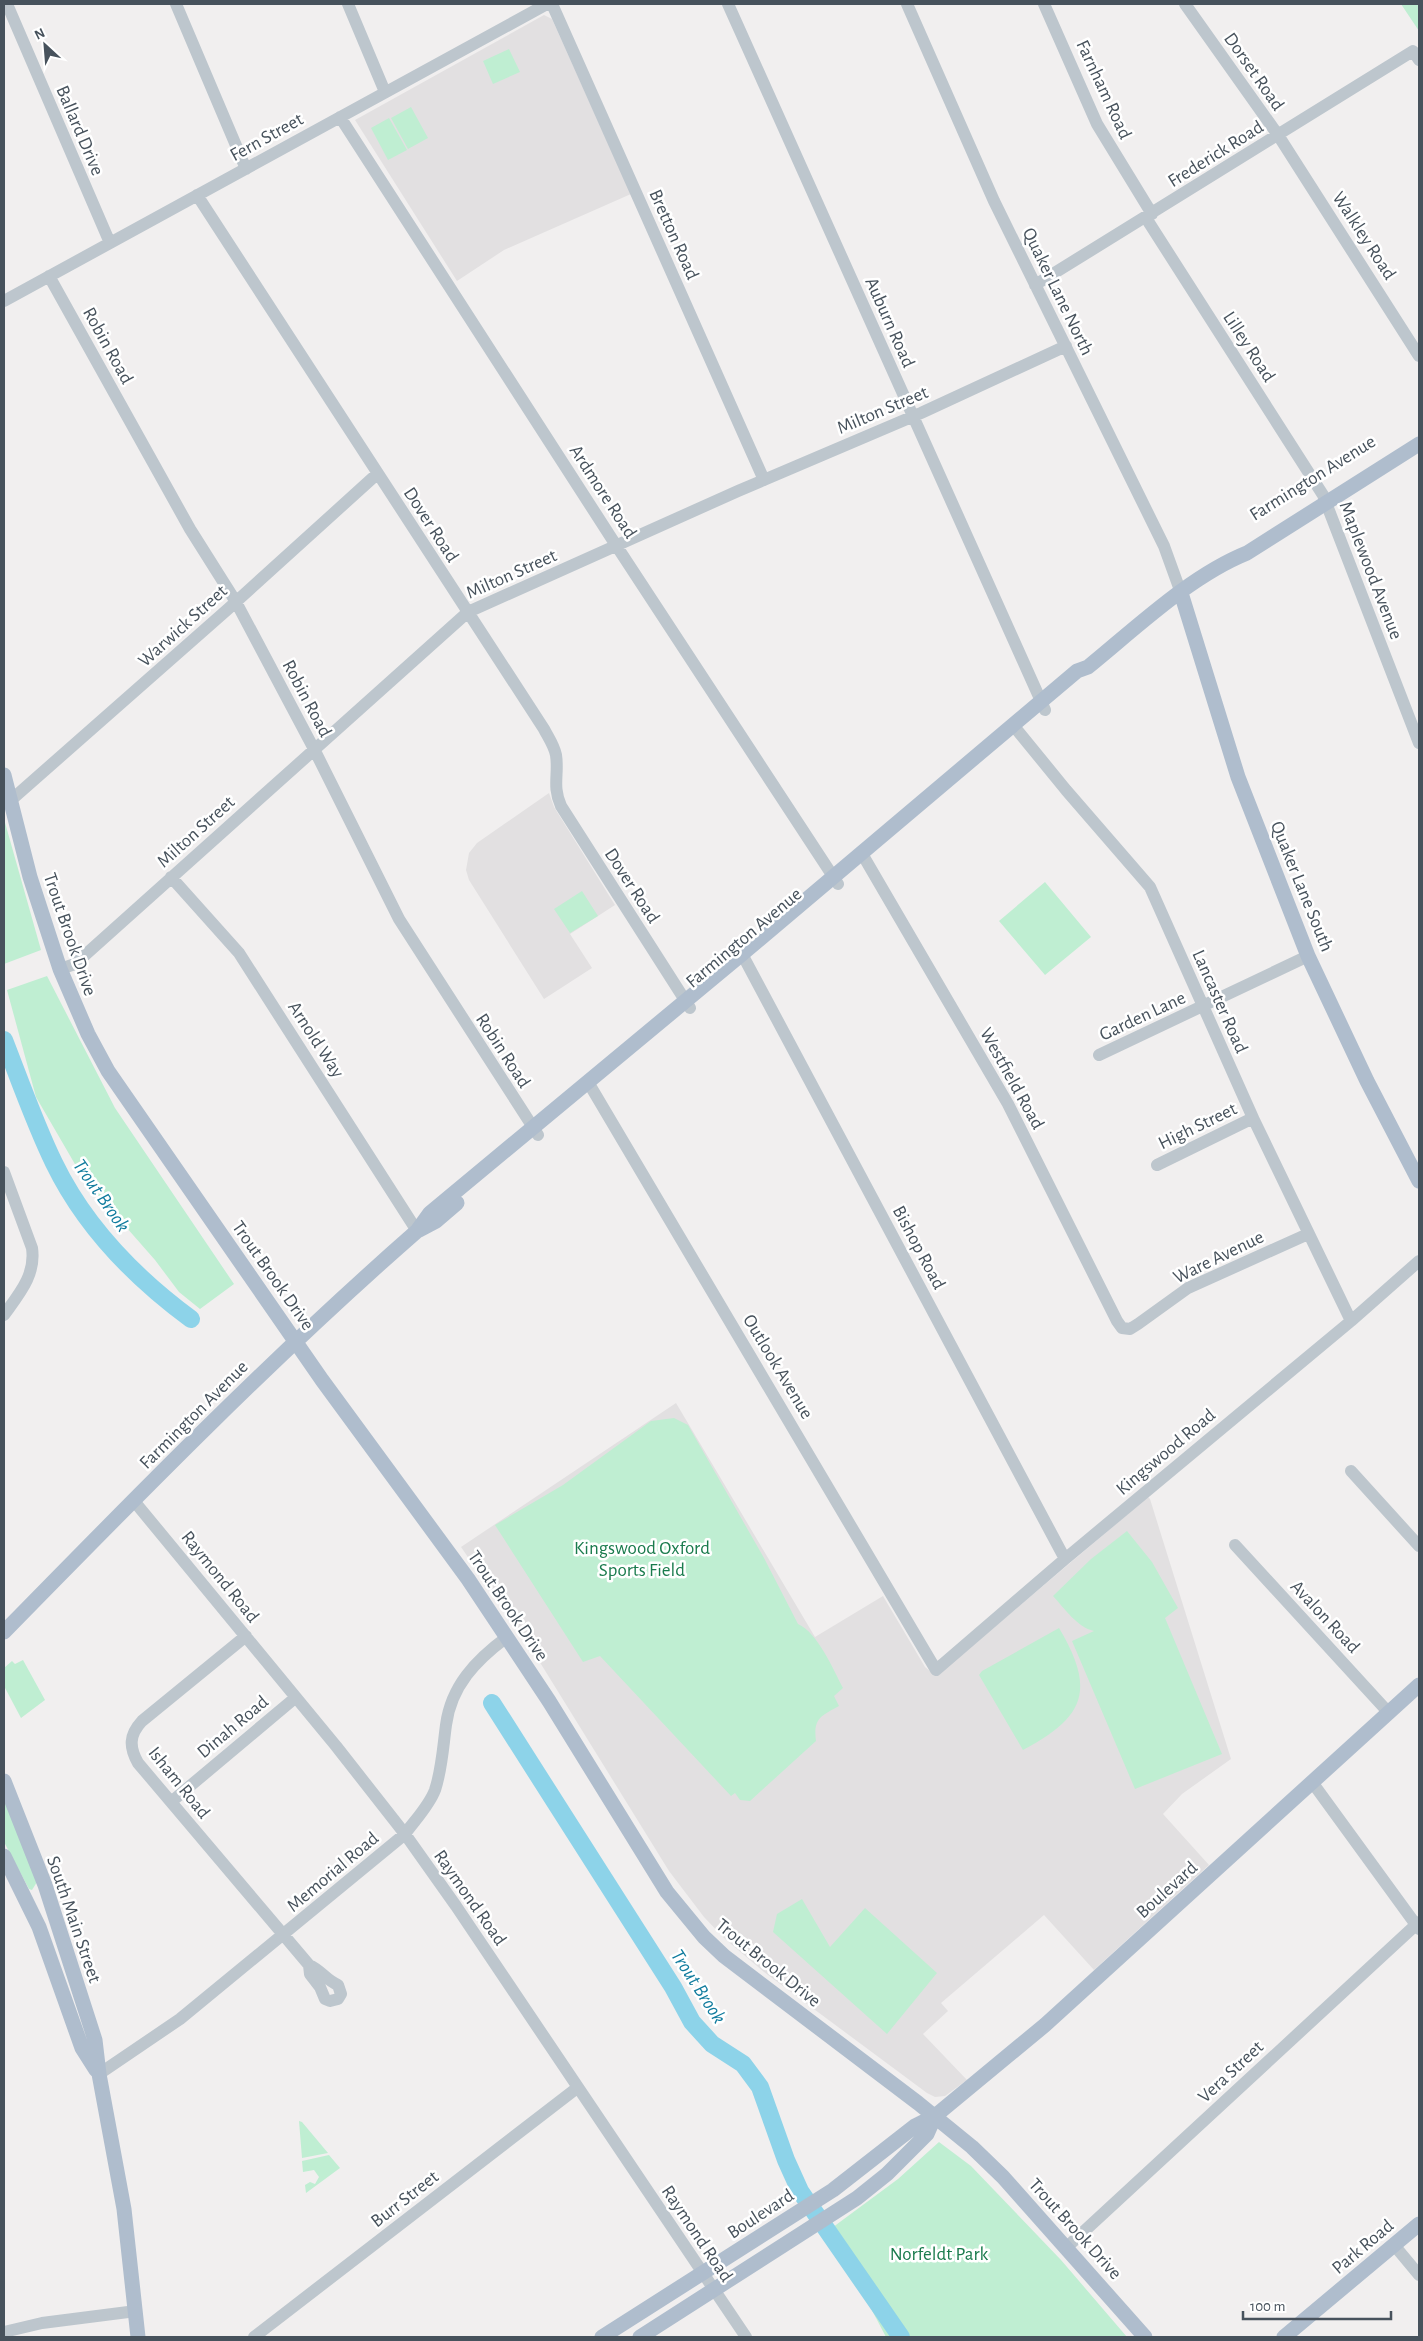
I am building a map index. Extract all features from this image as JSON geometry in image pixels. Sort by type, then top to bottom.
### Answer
[{"type":"main road","name":"Farmington Avenue","points":[[4,1632],[296,1340],[418,1231],[430,1213],[510,1153],[1016,729],[1043,705],[1076,671],[1088,667],[1181,593],[1230,560],[1248,553],[1419,433]]},
{"type":"main road","name":"Farmington Avenue","points":[[1325,499],[1419,444]]},
{"type":"main road","name":"Quaker Lane South","points":[[1181,593],[1238,777],[1308,956],[1363,1073],[1419,1181]]},
{"type":"main road","name":"Trout Brook Drive","points":[[4,775],[30,877],[60,970],[88,1034],[108,1071],[387,1470],[444,1544],[508,1637],[658,1878],[704,1937],[724,1956],[935,2116],[1003,2177],[1145,2337]]},
{"type":"main road","name":"Boulevard","points":[[602,2337],[833,2190],[915,2126],[935,2116],[1045,2025],[1419,1685]]},
{"type":"main road","name":"South Main Street","points":[[4,1781],[45,1886],[95,2040],[98,2074],[124,2209],[138,2337]]},
{"type":"main road","name":"South Main Street","points":[[4,1856],[39,1927],[82,2048],[98,2074]]},
{"type":"main road","name":"Boulevard","points":[[640,2337],[858,2197],[886,2174],[927,2134],[935,2116]]},
{"type":"main road","points":[[846,2180],[858,2197]]},
{"type":"main road","name":"Park Road","points":[[1284,2337],[1419,2224]]},
{"type":"street","name":"Ballard Drive","points":[[7,4],[110,243]]},
{"type":"street","points":[[176,4],[246,168]]},
{"type":"street","points":[[348,4],[385,92]]},
{"type":"street","name":"Fern Street","points":[[4,302],[547,4]]},
{"type":"street","name":"Bretton Road","points":[[552,4],[764,480]]},
{"type":"street","name":"Auburn Road","points":[[728,4],[1043,705]]},
{"type":"street","name":"Quaker Lane North","points":[[907,4],[994,201],[1164,546],[1177,577],[1181,593]]},
{"type":"street","name":"Farnham Road","points":[[1044,4],[1097,124],[1149,216]]},
{"type":"street","name":"Dorset Road","points":[[1185,4],[1278,135]]},
{"type":"street","name":"Frederick Road","points":[[1035,285],[1278,135],[1416,56]]},
{"type":"street","name":"Ardmore Road","points":[[340,117],[617,547],[835,880]]},
{"type":"street","name":"Walkley Road","points":[[1278,135],[1419,356]]},
{"type":"street","name":"Dover Road","points":[[197,195],[553,746],[556,755],[555,789],[561,806],[687,1004]]},
{"type":"street","name":"Lilley Road","points":[[1149,216],[1325,499]]},
{"type":"street","name":"Robin Road","points":[[49,276],[190,529],[236,602],[314,749],[399,919],[535,1132]]},
{"type":"street","name":"Milton Street","points":[[60,970],[75,964],[468,612],[764,480],[913,417],[1066,346]]},
{"type":"street","name":"Warwick Street","points":[[10,801],[236,602],[377,474]]},
{"type":"street","name":"Maplewood Avenue","points":[[1325,499],[1419,743]]},
{"type":"street","name":"Lancaster Road","points":[[1016,729],[1150,887],[1253,1118],[1351,1321]]},
{"type":"street","name":"Westfield Road","points":[[864,856],[1008,1104],[1122,1328]]},
{"type":"street","name":"Arnold Way","points":[[171,877],[239,953],[418,1231]]},
{"type":"street","name":"Garden Lane","points":[[1099,1055],[1308,956]]},
{"type":"street","name":"Bishop Road","points":[[744,957],[1065,1559]]},
{"type":"street","name":"Outlook Avenue","points":[[590,1086],[936,1670]]},
{"type":"street","name":"High Street","points":[[1158,1165],[1253,1118]]},
{"type":"street","points":[[4,1172],[32,1248],[33,1258],[29,1277],[24,1287],[4,1315]]},
{"type":"street","name":"Ware Avenue","points":[[1122,1328],[1130,1329],[1188,1288],[1308,1234]]},
{"type":"street","name":"Kingswood Road","points":[[936,1670],[1065,1559],[1351,1321],[1419,1261]]},
{"type":"street","points":[[1351,1471],[1419,1546]]},
{"type":"street","name":"Raymond Road","points":[[134,1501],[246,1636],[404,1834],[456,1906],[746,2337]]},
{"type":"street","name":"Avalon Road","points":[[1235,1545],[1389,1713]]},
{"type":"street","name":"Isham Road","points":[[246,1636],[142,1721],[132,1734],[131,1745],[134,1757],[309,1966]]},
{"type":"street","name":"Memorial Road","points":[[98,2074],[180,2019],[404,1834],[427,1806],[435,1790],[441,1764],[446,1723],[452,1700],[459,1685],[476,1662],[508,1637]]},
{"type":"street","name":"Dinah Road","points":[[171,1802],[295,1698]]},
{"type":"street","points":[[1312,1782],[1418,1925]]},
{"type":"street","name":"Vera Street","points":[[1067,2247],[1418,1925]]},
{"type":"street","name":"Burr Street","points":[[254,2337],[577,2088]]},
{"type":"street","points":[[1394,2245],[1419,2275]]},
{"type":"street","points":[[4,2332],[42,2323],[136,2311]]},
{"type":"shaded area","points":[[544,15],[552,19],[631,194],[504,250],[457,281],[355,120]]},
{"type":"shaded area","points":[[549,793],[554,807],[615,905],[570,934],[592,968],[544,999],[469,880],[466,870],[469,853],[477,843]]},
{"type":"shaded area","points":[[676,1403],[815,1637],[883,1596],[925,1667],[931,1672],[945,1669],[1148,1497],[1150,1499],[1231,1759],[1182,1794],[1163,1814],[1209,1865],[1094,1970],[1044,1915],[941,2003],[948,2011],[923,2034],[967,2080],[945,2096],[935,2097],[927,2093],[764,1972],[724,1938],[704,1917],[669,1871],[536,1656],[461,1547]]},
{"type":"green space","points":[[1401,4],[1419,4],[1419,31]]},
{"type":"green space","points":[[509,49],[520,72],[493,84],[483,61]]},
{"type":"green space","points":[[411,107],[428,138],[408,149],[391,118]]},
{"type":"green space","points":[[389,118],[407,150],[388,160],[371,128]]},
{"type":"green space","points":[[4,819],[41,950],[4,964]]},
{"type":"green space","points":[[1045,882],[1091,937],[1045,975],[999,921]]},
{"type":"green space","points":[[582,891],[598,916],[570,933],[554,909]]},
{"type":"green space","points":[[47,976],[115,1108],[234,1284],[200,1309],[179,1292],[155,1260],[83,1178],[36,1097],[7,990]]},
{"type":"green space","name":"Kingswood Oxford Sports Field","points":[[674,1418],[688,1425],[764,1558],[798,1624],[812,1635],[818,1643],[843,1688],[834,1696],[839,1706],[823,1715],[817,1722],[816,1741],[750,1801],[740,1800],[735,1793],[731,1796],[600,1656],[583,1662],[495,1525],[563,1485],[651,1421]]},
{"type":"green space","points":[[1127,1531],[1152,1562],[1178,1608],[1165,1618],[1222,1754],[1135,1789],[1072,1641],[1094,1631],[1077,1622],[1053,1596],[1091,1559]]},
{"type":"green space","points":[[1059,1628],[1071,1650],[1078,1669],[1080,1685],[1078,1700],[1071,1713],[1060,1726],[1023,1750],[979,1675],[982,1671]]},
{"type":"green space","points":[[23,1660],[45,1700],[21,1718],[4,1686],[4,1668],[12,1661],[15,1664]]},
{"type":"green space","points":[[4,1798],[37,1882],[32,1890],[29,1889],[4,1842]]},
{"type":"green space","points":[[802,1899],[830,1947],[865,1908],[937,1973],[887,2034],[773,1932],[777,1914]]},
{"type":"green space","points":[[299,2121],[302,2122],[328,2153],[302,2158]]},
{"type":"green space","name":"Norfeldt Park","points":[[939,2142],[971,2166],[1061,2260],[1127,2337],[886,2337],[865,2297],[821,2236],[898,2179]]},
{"type":"green space","points":[[329,2155],[340,2168],[306,2193],[305,2185],[310,2182],[315,2184],[319,2177],[314,2170],[303,2172],[302,2161]]},
{"type":"waterway","name":"Trout Brook","points":[[4,1040],[47,1148],[66,1186],[80,1208],[131,1268],[191,1319]]},
{"type":"waterway","name":"Trout Brook","points":[[492,1703],[673,1987],[692,2022],[712,2044],[743,2064],[760,2087],[786,2160],[800,2191],[901,2337]]}]
